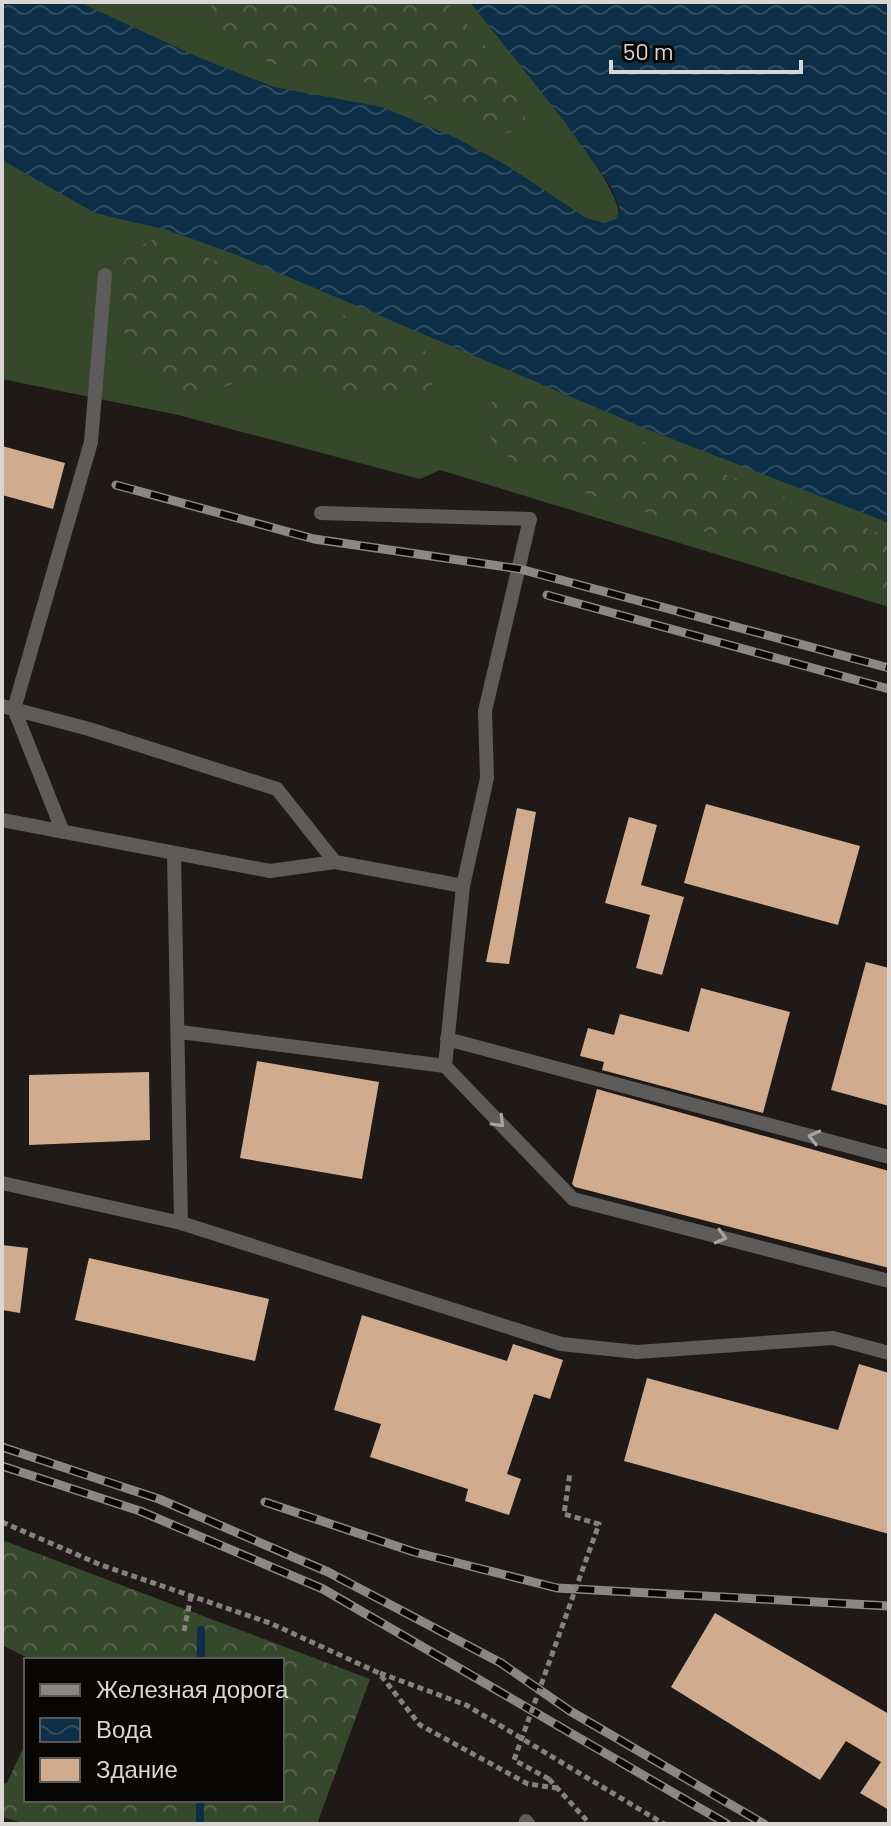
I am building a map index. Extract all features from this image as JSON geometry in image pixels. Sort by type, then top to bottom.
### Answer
[{"type":"lane","points":[[63,832],[8,708],[91,442],[105,275]]},
{"type":"lane","points":[[321,513],[530,519],[485,711],[487,778],[463,886],[445,1066]]},
{"type":"lane","points":[[8,708],[277,789],[335,862]]},
{"type":"lane","points":[[2,820],[270,871],[335,862],[463,886]]},
{"type":"lane","points":[[174,853],[180,1032],[181,1223]]},
{"type":"lane","points":[[180,1032],[445,1066],[573,1199],[889,1281]]},
{"type":"lane","points":[[447,1039],[889,1157]]},
{"type":"lane","points":[[2,1183],[181,1223],[561,1344],[637,1352],[833,1338],[889,1353]]},
{"type":"path","points":[[570,1473],[564,1514],[599,1524],[514,1760],[549,1779],[590,1824]]},
{"type":"path","points":[[2,1522],[101,1565],[270,1623],[379,1673],[466,1705],[664,1824]]},
{"type":"path","points":[[184,1631],[191,1596]]},
{"type":"path","points":[[379,1673],[420,1725],[528,1784],[557,1788]]},
{"type":"green space","points":[[2,2],[470,2],[580,142],[601,173],[614,198],[618,214],[889,492],[889,607],[440,470],[420,479],[178,415],[2,379]]},
{"type":"green space","points":[[211,2],[446,2],[496,59],[517,92],[525,123],[515,130],[494,133],[400,90],[308,73],[253,56],[232,43],[217,25]]},
{"type":"green space","points":[[156,239],[171,242],[420,348],[435,358],[440,375],[426,390],[407,397],[385,398],[268,376],[197,392],[174,387],[155,375],[139,357],[126,335],[118,312],[116,289],[121,268],[134,251]]},
{"type":"green space","points":[[507,392],[534,395],[667,452],[889,537],[889,591],[543,478],[511,458],[487,432],[484,418],[490,405]]},
{"type":"green space","points":[[2,1540],[370,1679],[317,1824],[26,1824],[2,1817],[2,1784],[7,1783],[24,1746],[24,1802],[284,1802],[284,1658],[28,1658],[2,1645]]},
{"type":"water","points":[[2,2],[79,2],[198,57],[274,87],[382,107],[456,138],[506,165],[586,218],[605,223],[616,219],[620,209],[611,187],[564,121],[470,2],[889,2],[889,523],[649,430],[237,255],[167,230],[95,213],[2,160]]},
{"type":"building","points":[[2,446],[65,463],[53,509],[2,495]]},
{"type":"building","points":[[706,804],[860,846],[838,925],[684,883]]},
{"type":"building","points":[[517,808],[536,812],[509,964],[486,962]]},
{"type":"building","points":[[629,817],[657,825],[641,885],[684,897],[662,975],[636,968],[650,915],[605,903]]},
{"type":"building","points":[[866,962],[889,968],[889,1106],[831,1090]]},
{"type":"building","points":[[701,988],[790,1012],[763,1113],[602,1070],[604,1062],[580,1056],[588,1028],[614,1035],[620,1014],[689,1032]]},
{"type":"building","points":[[257,1061],[379,1082],[362,1179],[240,1158]]},
{"type":"building","points":[[149,1072],[150,1140],[29,1145],[29,1075]]},
{"type":"building","points":[[597,1089],[889,1171],[889,1268],[575,1187],[572,1184]]},
{"type":"building","points":[[2,1245],[28,1248],[20,1313],[2,1310]]},
{"type":"building","points":[[89,1258],[269,1299],[255,1361],[75,1320]]},
{"type":"building","points":[[362,1315],[507,1361],[513,1344],[563,1360],[550,1399],[534,1394],[507,1474],[521,1479],[509,1515],[465,1501],[468,1489],[370,1457],[381,1424],[334,1410]]},
{"type":"building","points":[[859,1364],[889,1373],[889,1534],[624,1461],[647,1378],[838,1430]]},
{"type":"building","points":[[715,1613],[889,1714],[889,1810],[860,1793],[881,1762],[846,1741],[820,1780],[671,1687]]},
{"type":"waterway","points":[[201,1630],[201,1658]]},
{"type":"waterway","points":[[200,1802],[200,1824]]},
{"type":"railway","points":[[116,485],[314,539],[520,569],[889,668]]},
{"type":"railway","points":[[547,595],[889,689]]},
{"type":"railway","points":[[2,1447],[159,1499],[328,1572],[501,1663],[570,1711],[764,1824]]},
{"type":"railway","points":[[2,1466],[140,1511],[323,1589],[727,1824]]},
{"type":"railway","points":[[265,1502],[414,1552],[557,1588],[889,1606]]}]
